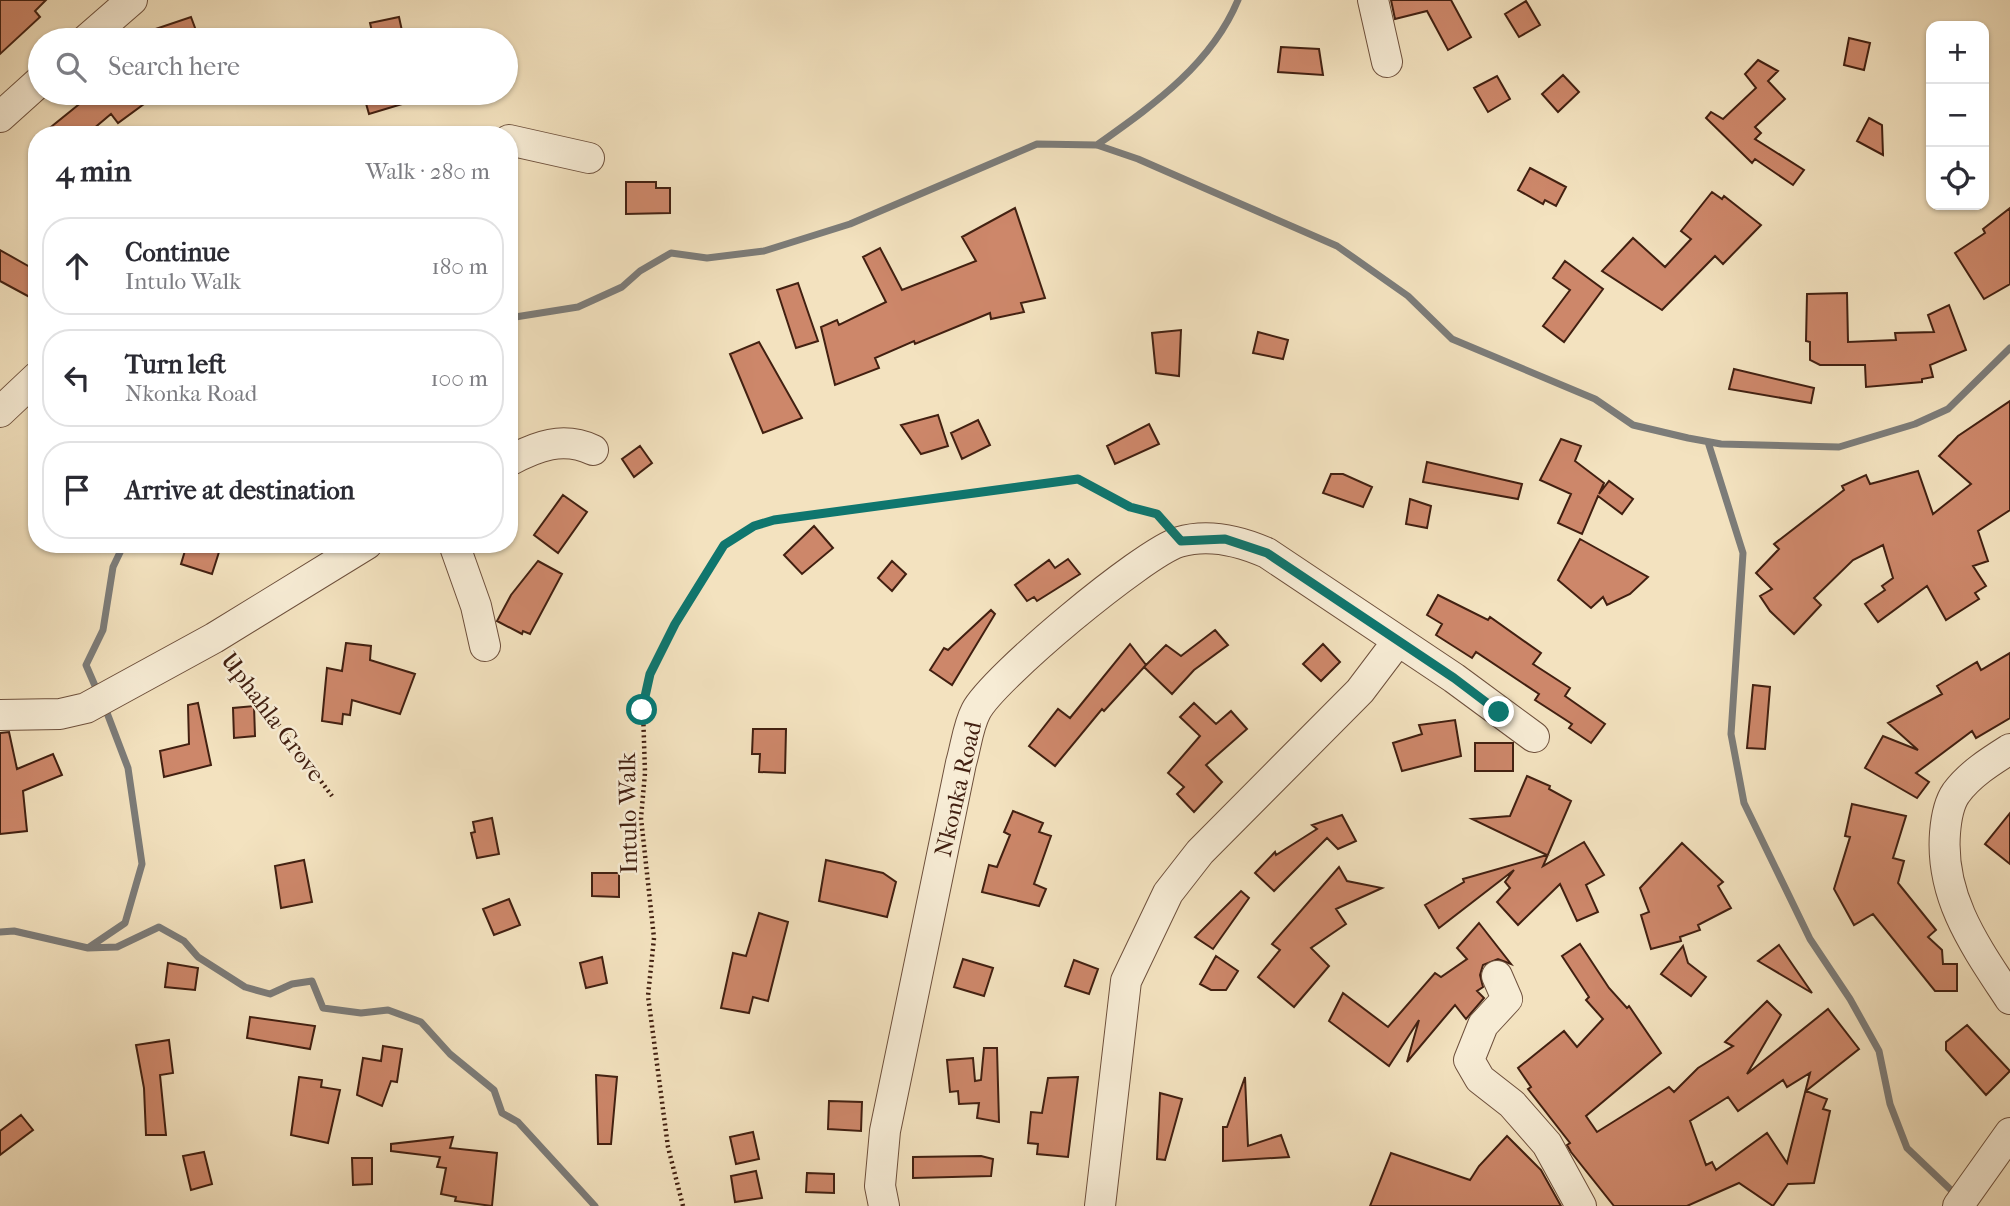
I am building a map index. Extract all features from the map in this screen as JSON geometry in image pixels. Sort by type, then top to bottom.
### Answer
[{"type":"street","points":[[100,28],[132,0]]},
{"type":"street","points":[[1373,0],[1387,62]]},
{"type":"street","points":[[0,117],[28,92]]},
{"type":"street","points":[[518,142],[589,158]]},
{"type":"street","points":[[0,412],[28,385]]},
{"type":"street","points":[[518,457],[555,443],[579,444],[593,450]]},
{"type":"street","name":"Nkonka Road","points":[[884,1206],[880,1186],[885,1131],[961,762],[976,711],[991,692],[1072,619],[1158,550],[1181,541],[1225,539],[1267,553],[1454,678],[1534,737]]},
{"type":"street","name":"Uphahla Grove","points":[[0,715],[60,714],[99,701],[214,638],[353,553]]},
{"type":"street","points":[[457,553],[476,606],[485,646]]},
{"type":"street","points":[[1100,1206],[1126,981],[1168,893],[1200,852],[1360,691],[1397,642]]},
{"type":"street","points":[[2010,749],[1968,779],[1955,795],[1946,825],[1943,858],[1949,889],[1966,926],[2010,999]]},
{"type":"street","points":[[1497,976],[1507,999],[1483,1025],[1469,1052],[1469,1060],[1474,1072],[1512,1104],[1547,1144],[1581,1206]]},
{"type":"street","points":[[1958,1206],[2010,1133]]},
{"type":"path","name":"Intulo Walk","points":[[683,1206],[668,1146],[648,996],[654,938],[642,818],[645,773],[642,710],[654,664],[675,624],[724,545],[754,526],[774,520],[1078,479],[1130,507],[1157,514],[1181,541]]},
{"type":"path","name":"Uphahla Grove","points":[[214,638],[332,796]]},
{"type":"building","points":[[0,0],[46,0],[35,11],[40,17],[0,54]]},
{"type":"building","points":[[1391,0],[1451,0],[1471,37],[1448,50],[1427,11],[1395,19]]},
{"type":"building","points":[[1526,1],[1540,25],[1519,37],[1505,14]]},
{"type":"building","points":[[191,17],[195,28],[159,28]]},
{"type":"building","points":[[399,17],[401,28],[371,28],[370,23]]},
{"type":"building","points":[[1849,38],[1870,43],[1864,70],[1844,65]]},
{"type":"building","points":[[1281,47],[1319,49],[1323,75],[1278,72]]},
{"type":"building","points":[[1758,60],[1778,71],[1768,81],[1785,99],[1755,127],[1761,133],[1755,139],[1804,170],[1793,185],[1755,159],[1752,163],[1706,118],[1711,112],[1723,119],[1756,88],[1745,74]]},
{"type":"building","points":[[1563,75],[1579,92],[1558,112],[1542,94]]},
{"type":"building","points":[[1497,76],[1510,99],[1488,112],[1474,88]]},
{"type":"building","points":[[78,105],[143,105],[118,123],[111,114],[97,126],[52,126]]},
{"type":"building","points":[[366,105],[399,105],[369,114]]},
{"type":"building","points":[[1869,118],[1882,125],[1883,155],[1857,141]]},
{"type":"building","points":[[1530,168],[1566,187],[1556,206],[1545,200],[1543,204],[1518,190]]},
{"type":"building","points":[[626,182],[656,182],[656,188],[670,188],[670,213],[626,214]]},
{"type":"building","points":[[1712,192],[1722,199],[1724,196],[1761,225],[1723,264],[1715,256],[1662,310],[1602,271],[1633,238],[1665,267],[1691,239],[1681,231]]},
{"type":"building","points":[[1015,208],[1045,298],[1021,303],[1024,312],[991,319],[990,313],[915,344],[914,341],[875,358],[879,368],[835,385],[821,327],[837,320],[839,325],[886,302],[863,257],[880,248],[902,290],[976,261],[962,237]]},
{"type":"building","points":[[2010,208],[2010,284],[1984,299],[1955,253],[1985,233],[1983,229]]},
{"type":"building","points":[[0,250],[28,266],[28,296],[0,281]]},
{"type":"building","points":[[1565,261],[1603,289],[1564,342],[1543,326],[1570,290],[1553,278]]},
{"type":"building","points":[[798,283],[818,341],[796,348],[777,290]]},
{"type":"building","points":[[1847,293],[1848,342],[1896,340],[1895,333],[1934,332],[1928,315],[1949,305],[1966,350],[1930,365],[1933,377],[1922,379],[1922,382],[1866,387],[1865,365],[1820,365],[1810,360],[1810,342],[1806,341],[1807,294]]},
{"type":"building","points":[[1181,330],[1179,376],[1156,373],[1152,333]]},
{"type":"building","points":[[1258,332],[1288,340],[1283,359],[1253,353]]},
{"type":"building","points":[[759,342],[802,418],[763,433],[730,354]]},
{"type":"building","points":[[1734,369],[1814,388],[1811,403],[1729,389]]},
{"type":"building","points":[[2010,401],[2010,510],[1978,531],[1988,561],[1973,566],[1986,586],[1975,593],[1979,599],[1946,620],[1927,586],[1878,622],[1865,604],[1885,590],[1882,586],[1893,578],[1883,545],[1853,560],[1814,598],[1821,605],[1794,634],[1770,611],[1760,596],[1772,589],[1756,573],[1779,549],[1774,544],[1844,490],[1842,486],[1866,475],[1870,484],[1918,471],[1933,514],[1971,484],[1939,456],[1958,436]]},
{"type":"building","points":[[938,415],[948,446],[921,454],[901,425]]},
{"type":"building","points":[[978,420],[990,445],[962,459],[951,433]]},
{"type":"building","points":[[1149,424],[1159,444],[1115,464],[1107,446]]},
{"type":"building","points":[[1561,439],[1581,446],[1575,461],[1604,483],[1599,494],[1609,481],[1633,499],[1622,514],[1598,496],[1582,534],[1558,523],[1571,494],[1540,480]]},
{"type":"building","points":[[640,446],[652,463],[634,477],[622,459]]},
{"type":"building","points":[[1427,462],[1522,484],[1518,499],[1423,482]]},
{"type":"building","points":[[1331,474],[1343,474],[1372,487],[1363,507],[1323,493]]},
{"type":"building","points":[[563,495],[587,512],[558,553],[534,535]]},
{"type":"building","points":[[1410,499],[1431,506],[1427,528],[1406,524]]},
{"type":"building","points":[[814,526],[833,548],[802,574],[784,555]]},
{"type":"building","points":[[1580,539],[1648,577],[1630,594],[1607,605],[1603,597],[1591,608],[1558,580]]},
{"type":"building","points":[[184,553],[219,553],[212,574],[181,564]]},
{"type":"building","points":[[1068,559],[1080,574],[1037,601],[1034,597],[1027,601],[1015,585],[1049,560],[1055,568]]},
{"type":"building","points":[[538,561],[562,574],[530,634],[523,631],[522,634],[497,621],[511,595]]},
{"type":"building","points":[[892,561],[906,574],[892,591],[878,578]]},
{"type":"building","points":[[1438,595],[1488,620],[1490,617],[1541,653],[1533,664],[1570,688],[1565,696],[1605,724],[1591,743],[1569,728],[1572,724],[1535,700],[1539,694],[1476,652],[1472,658],[1436,635],[1442,624],[1427,615]]},
{"type":"building","points":[[991,610],[995,614],[952,685],[930,670],[944,648],[948,650]]},
{"type":"building","points":[[1215,630],[1228,645],[1194,670],[1172,694],[1144,667],[1166,645],[1181,656]]},
{"type":"building","points":[[346,643],[371,646],[370,660],[415,674],[400,714],[352,700],[350,715],[343,714],[342,724],[322,721],[327,668],[342,671]]},
{"type":"building","points":[[1130,644],[1146,665],[1104,711],[1102,709],[1055,766],[1029,746],[1058,709],[1070,718]]},
{"type":"building","points":[[1323,644],[1340,662],[1321,681],[1303,664]]},
{"type":"building","points":[[2010,653],[2010,718],[1976,738],[1972,731],[1916,773],[1929,782],[1917,798],[1865,768],[1883,736],[1918,750],[1888,723],[1942,694],[1937,686],[1977,662],[1981,670]]},
{"type":"building","points":[[1753,685],[1770,687],[1765,749],[1747,748]]},
{"type":"building","points":[[198,703],[211,765],[164,777],[160,751],[189,744],[188,705]]},
{"type":"building","points":[[1194,703],[1216,724],[1231,711],[1247,729],[1206,765],[1222,782],[1194,812],[1177,794],[1184,787],[1168,773],[1200,736],[1180,717]]},
{"type":"building","points":[[254,706],[255,736],[234,738],[233,708]]},
{"type":"building","points":[[1455,720],[1461,756],[1402,771],[1393,743],[1422,734],[1419,725]]},
{"type":"building","points":[[753,729],[786,729],[785,773],[759,772],[760,754],[752,754]]},
{"type":"building","points":[[9,732],[17,769],[53,754],[62,775],[23,791],[27,831],[0,834],[0,733]]},
{"type":"building","points":[[1475,743],[1513,743],[1513,771],[1475,771]]},
{"type":"building","points":[[1527,776],[1550,786],[1549,789],[1571,801],[1543,866],[1584,842],[1604,875],[1586,885],[1598,912],[1577,921],[1560,884],[1518,925],[1497,902],[1510,888],[1505,882],[1514,870],[1439,928],[1425,905],[1464,882],[1463,879],[1547,855],[1472,819],[1510,816]]},
{"type":"building","points":[[1852,804],[1906,816],[1893,858],[1904,861],[1898,883],[1936,930],[1928,937],[1942,950],[1943,964],[1957,964],[1957,991],[1935,991],[1873,914],[1854,925],[1834,889],[1850,837],[1845,836]]},
{"type":"building","points":[[1013,811],[1043,823],[1039,832],[1051,836],[1034,884],[1046,889],[1039,906],[982,892],[989,865],[997,867],[1010,835],[1004,832]]},
{"type":"building","points":[[2010,813],[2010,864],[1985,844]]},
{"type":"building","points":[[1342,815],[1356,841],[1338,849],[1327,838],[1274,891],[1255,873],[1275,852],[1276,855],[1317,829],[1312,825]]},
{"type":"building","points":[[492,818],[499,854],[477,858],[471,833],[475,832],[473,822]]},
{"type":"building","points":[[1682,843],[1723,882],[1718,886],[1731,908],[1698,925],[1700,930],[1680,937],[1681,941],[1651,949],[1641,915],[1649,912],[1640,888]]},
{"type":"building","points":[[304,860],[312,902],[281,908],[275,866]]},
{"type":"building","points":[[826,860],[883,873],[896,882],[887,917],[819,901]]},
{"type":"building","points":[[1339,867],[1347,881],[1382,888],[1336,909],[1346,924],[1311,948],[1329,966],[1294,1007],[1258,977],[1280,950],[1272,944]]},
{"type":"building","points":[[592,873],[619,873],[619,897],[592,896]]},
{"type":"building","points":[[1241,891],[1249,898],[1213,949],[1195,937]]},
{"type":"building","points":[[509,899],[520,925],[494,935],[483,909]]},
{"type":"building","points":[[759,913],[788,922],[768,1001],[753,997],[749,1013],[721,1008],[733,953],[746,956]]},
{"type":"building","points":[[1479,923],[1511,964],[1498,959],[1483,965],[1480,975],[1483,987],[1477,991],[1484,998],[1466,1019],[1455,1005],[1407,1062],[1419,1020],[1389,1066],[1329,1021],[1343,993],[1388,1027],[1435,973],[1441,977],[1467,959],[1457,948]]},
{"type":"building","points":[[1580,944],[1609,988],[1627,1008],[1629,1006],[1661,1053],[1586,1116],[1597,1132],[1669,1087],[1674,1092],[1698,1068],[1733,1046],[1725,1042],[1767,1001],[1781,1015],[1747,1074],[1828,1009],[1859,1049],[1806,1091],[1827,1099],[1823,1109],[1830,1111],[1814,1183],[1788,1184],[1773,1206],[1739,1183],[1687,1206],[1614,1206],[1571,1152],[1567,1145],[1570,1143],[1528,1089],[1531,1087],[1518,1068],[1564,1031],[1577,1047],[1603,1019],[1586,1000],[1589,997],[1562,956]],"holes":[[[1810,1073],[1787,1163],[1767,1133],[1716,1170],[1712,1162],[1706,1165],[1690,1121],[1728,1097],[1738,1111],[1783,1080],[1787,1087]]]},
{"type":"building","points":[[1779,945],[1812,993],[1758,961]]},
{"type":"building","points":[[1683,946],[1688,963],[1706,977],[1691,996],[1661,974]]},
{"type":"building","points":[[1216,956],[1238,971],[1226,990],[1211,990],[1200,984]]},
{"type":"building","points":[[602,957],[607,983],[586,988],[580,963]]},
{"type":"building","points":[[963,959],[993,968],[984,996],[954,987]]},
{"type":"building","points":[[1074,960],[1098,969],[1089,994],[1065,986]]},
{"type":"building","points":[[168,963],[198,968],[195,990],[165,987]]},
{"type":"building","points":[[250,1017],[315,1026],[310,1049],[247,1038]]},
{"type":"building","points":[[1967,1025],[2010,1071],[1986,1095],[1946,1050],[1946,1042]]},
{"type":"building","points":[[169,1040],[173,1073],[160,1075],[166,1135],[146,1135],[144,1088],[136,1045]]},
{"type":"building","points":[[383,1046],[402,1049],[397,1082],[391,1081],[382,1106],[357,1095],[363,1058],[381,1061]]},
{"type":"building","points":[[984,1048],[997,1048],[999,1122],[977,1118],[979,1103],[959,1104],[958,1091],[950,1092],[947,1060],[973,1058],[975,1081],[981,1080]]},
{"type":"building","points":[[596,1075],[617,1077],[611,1144],[598,1144]]},
{"type":"building","points":[[299,1077],[322,1080],[321,1087],[340,1090],[328,1143],[291,1135]]},
{"type":"building","points":[[1078,1077],[1068,1157],[1037,1154],[1038,1144],[1028,1143],[1031,1112],[1042,1113],[1048,1078]]},
{"type":"building","points":[[1245,1077],[1248,1146],[1281,1135],[1289,1157],[1223,1161],[1223,1127],[1227,1127]]},
{"type":"building","points":[[1160,1093],[1182,1099],[1165,1160],[1157,1159]]},
{"type":"building","points":[[829,1101],[862,1102],[861,1131],[828,1129]]},
{"type":"building","points":[[21,1115],[33,1130],[0,1155],[0,1131]]},
{"type":"building","points":[[753,1132],[759,1159],[736,1164],[730,1137]]},
{"type":"building","points":[[1507,1136],[1541,1170],[1561,1206],[1370,1206],[1391,1153],[1470,1180],[1479,1166]]},
{"type":"building","points":[[453,1137],[450,1148],[497,1153],[492,1206],[455,1201],[456,1197],[441,1194],[446,1168],[437,1167],[440,1157],[391,1151],[391,1144]]},
{"type":"building","points":[[204,1152],[212,1184],[191,1190],[183,1156]]},
{"type":"building","points":[[981,1156],[993,1159],[991,1176],[913,1178],[913,1157]]},
{"type":"building","points":[[352,1158],[372,1158],[372,1184],[353,1185]]},
{"type":"building","points":[[756,1171],[762,1198],[735,1202],[731,1176]]},
{"type":"building","points":[[807,1173],[834,1174],[834,1193],[806,1192]]},
{"type":"waterway","points":[[1097,145],[1159,99],[1196,64],[1226,23],[1238,0]]},
{"type":"waterway","points":[[518,317],[578,307],[622,287],[640,271],[671,253],[707,258],[764,251],[850,224],[1037,144],[1097,145],[1138,159],[1337,246],[1408,296],[1452,339],[1595,399],[1633,425],[1688,438],[1721,444],[1839,447],[1915,424],[1948,409],[2010,348]]},
{"type":"waterway","points":[[1708,442],[1743,553],[1731,734],[1744,803],[1810,939],[1850,999],[1879,1051],[1890,1104],[1907,1148],[1951,1190]]},
{"type":"waterway","points":[[99,695],[86,665],[103,630],[113,567],[120,553]]},
{"type":"waterway","points":[[0,932],[14,931],[88,948],[125,923],[142,864],[128,768],[104,705]]},
{"type":"waterway","points":[[88,948],[117,947],[159,927],[184,941],[198,957],[245,987],[270,994],[292,984],[312,981],[323,1008],[361,1013],[388,1010],[421,1022],[450,1054],[494,1090],[502,1113],[518,1122],[595,1206]]},
{"type":"route","points":[[642,710],[650,674],[675,624],[724,545],[754,526],[774,520],[1078,479],[1130,507],[1157,514],[1181,541],[1225,539],[1245,543],[1267,553],[1454,678],[1499,712]]}]
